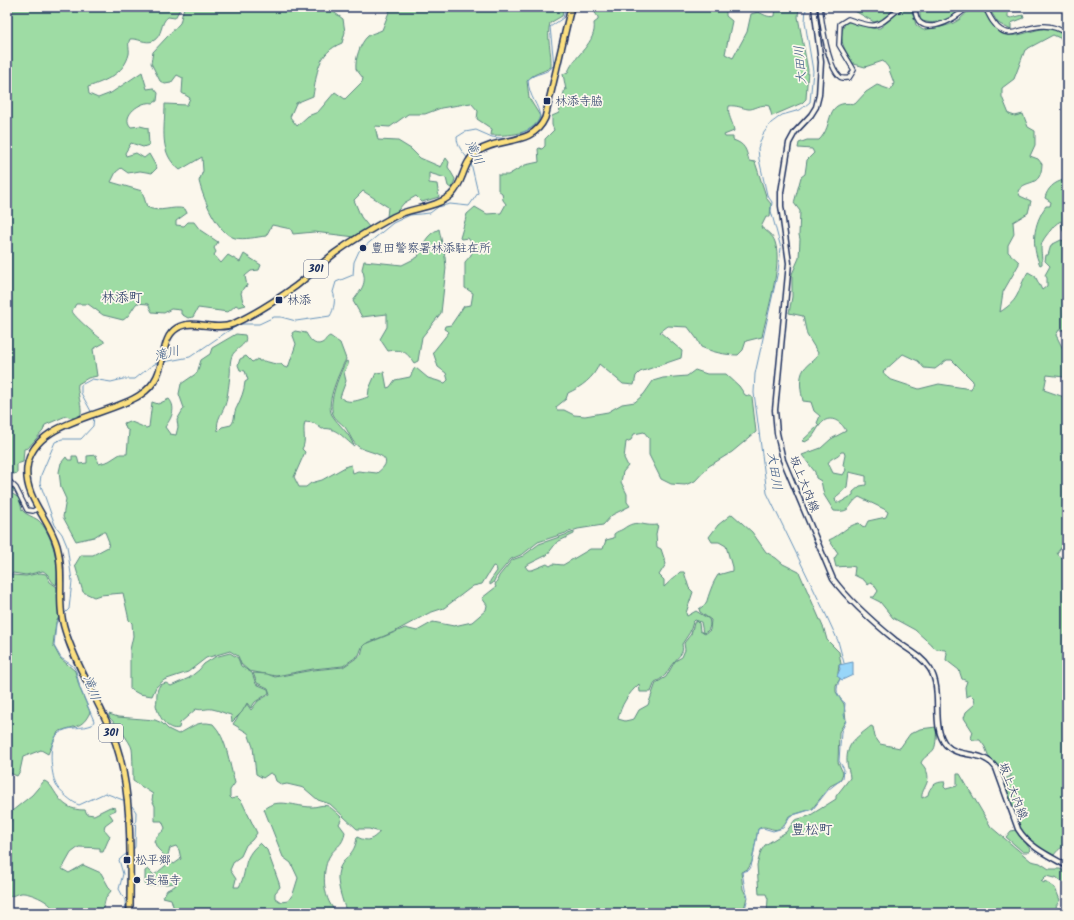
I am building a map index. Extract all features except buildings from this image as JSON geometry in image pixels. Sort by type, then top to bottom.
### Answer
[{"type":"highway","name":"301","points":[[130,913],[128,809],[126,788],[120,759],[104,716],[72,650],[62,619],[60,563],[57,547],[45,519],[27,486],[27,464],[32,450],[49,433],[142,394],[156,380],[162,367],[167,340],[178,328],[192,325],[219,327],[234,323],[293,288],[336,252],[396,216],[439,202],[450,196],[457,188],[469,161],[483,149],[526,137],[540,128],[545,118],[566,34],[571,7]]},
{"type":"main road","name":"坂上大内線","points":[[814,7],[821,62],[819,94],[816,107],[811,115],[795,132],[789,143],[781,192],[781,206],[789,259],[775,404],[776,426],[780,450],[833,579],[844,593],[881,628],[920,657],[929,667],[936,683],[939,730],[942,740],[950,748],[982,756],[992,762],[996,768],[1021,835],[1033,847],[1067,866]]},
{"type":"street","points":[[820,7],[830,57],[834,68],[840,77],[849,78],[854,70],[839,45],[839,32],[842,21],[848,19],[870,27],[876,26],[901,7]]},
{"type":"street","points":[[915,7],[916,20],[919,24],[926,27],[953,20],[967,7]]},
{"type":"street","points":[[985,7],[994,23],[1005,32],[1012,32],[1045,25],[1052,26],[1067,34]]},
{"type":"street","points":[[7,479],[16,488],[27,510],[33,511],[38,508]]},
{"type":"green space","points":[[7,7],[181,7],[175,18],[168,17],[165,19],[160,33],[153,41],[147,42],[130,39],[129,54],[123,67],[113,76],[88,87],[89,94],[98,98],[111,93],[142,72],[147,89],[154,88],[158,93],[157,101],[138,106],[133,110],[128,118],[128,123],[131,127],[140,126],[148,128],[149,145],[143,147],[131,143],[125,153],[126,156],[136,153],[144,158],[149,154],[157,168],[152,173],[140,171],[128,173],[121,168],[116,172],[111,182],[142,191],[147,207],[152,209],[185,209],[187,213],[176,221],[176,225],[184,226],[188,222],[194,222],[200,230],[218,242],[214,248],[216,252],[214,255],[221,263],[228,255],[240,262],[244,254],[261,265],[259,270],[251,271],[245,276],[247,286],[244,287],[241,293],[243,302],[246,305],[239,307],[236,305],[228,312],[198,308],[193,317],[188,318],[181,314],[181,310],[171,309],[164,313],[152,312],[148,304],[137,303],[129,315],[123,320],[103,315],[88,304],[76,304],[72,311],[77,318],[104,341],[104,343],[93,349],[97,376],[88,378],[78,384],[81,408],[81,414],[79,417],[74,418],[66,416],[45,425],[43,431],[28,448],[24,449],[23,462],[17,464],[17,473],[14,474],[7,473]]},
{"type":"green space","points":[[184,7],[331,7],[331,10],[343,19],[345,32],[342,43],[327,52],[323,58],[317,72],[313,96],[296,103],[290,117],[297,126],[308,116],[318,112],[335,92],[345,99],[362,82],[363,78],[356,69],[356,61],[359,51],[368,36],[382,30],[391,7],[564,7],[562,16],[550,23],[549,39],[551,67],[532,76],[527,81],[529,98],[540,116],[537,122],[527,131],[505,135],[491,135],[492,129],[477,119],[478,111],[471,103],[441,108],[425,114],[408,114],[390,127],[375,126],[378,140],[398,141],[411,149],[420,158],[441,167],[446,158],[449,162],[448,167],[455,179],[452,189],[448,186],[446,178],[429,173],[429,183],[437,184],[439,197],[422,202],[416,196],[404,203],[392,217],[387,217],[388,207],[363,191],[354,200],[361,217],[369,227],[355,237],[314,232],[293,234],[291,229],[272,225],[266,236],[243,239],[228,235],[217,222],[207,205],[199,181],[203,171],[202,157],[180,170],[168,156],[164,140],[165,104],[187,105],[190,98],[182,93],[183,78],[177,75],[171,83],[165,84],[160,81],[151,63],[153,52],[180,23]]},
{"type":"green space","points":[[591,7],[728,7],[726,9],[726,16],[732,21],[725,54],[733,58],[747,32],[751,14],[758,12],[768,16],[775,16],[776,7],[799,7],[798,17],[808,70],[806,99],[802,103],[772,116],[769,106],[766,105],[750,109],[729,106],[729,113],[734,131],[724,135],[725,137],[733,137],[733,140],[743,145],[749,161],[755,162],[767,199],[771,204],[770,217],[766,217],[761,227],[773,237],[777,251],[777,263],[773,290],[762,337],[746,341],[743,350],[738,355],[728,354],[714,352],[701,347],[688,327],[668,326],[660,332],[682,351],[681,358],[640,372],[636,376],[634,385],[623,384],[599,364],[594,374],[590,378],[578,388],[568,393],[566,399],[556,407],[557,410],[564,410],[574,415],[585,416],[608,412],[622,404],[635,402],[644,394],[653,381],[663,378],[687,376],[695,370],[707,374],[726,374],[739,386],[745,395],[752,397],[756,432],[732,452],[709,466],[695,481],[685,485],[671,484],[661,479],[649,455],[649,438],[644,432],[634,434],[631,440],[626,442],[624,458],[628,466],[623,472],[621,482],[627,494],[627,502],[630,506],[612,515],[603,525],[578,529],[538,542],[523,554],[511,559],[490,585],[490,581],[497,571],[496,567],[493,566],[482,584],[473,586],[444,608],[429,613],[394,632],[365,644],[359,655],[343,666],[313,669],[276,676],[249,671],[241,664],[238,656],[230,651],[206,658],[188,672],[164,680],[156,687],[152,696],[139,694],[130,689],[130,650],[133,636],[132,623],[129,620],[123,593],[94,597],[83,592],[75,565],[81,555],[93,555],[108,547],[109,542],[105,532],[102,532],[94,537],[76,541],[63,517],[66,499],[61,488],[59,472],[61,463],[66,457],[68,460],[72,460],[72,456],[77,456],[79,464],[87,463],[87,456],[96,455],[99,464],[109,461],[120,454],[127,454],[129,431],[126,429],[124,423],[129,421],[146,428],[149,427],[152,402],[158,404],[169,399],[173,406],[173,410],[165,427],[170,434],[176,435],[178,427],[177,420],[184,408],[179,394],[181,384],[197,373],[201,360],[210,354],[212,348],[236,334],[245,335],[246,338],[231,359],[227,395],[225,406],[217,427],[218,431],[222,427],[231,425],[245,382],[248,380],[245,371],[240,370],[238,365],[240,359],[246,356],[252,362],[258,359],[259,361],[281,364],[288,368],[296,344],[292,333],[295,331],[306,333],[314,343],[317,344],[322,343],[330,336],[340,343],[346,359],[334,387],[330,410],[354,446],[332,429],[322,429],[314,423],[305,422],[304,443],[302,449],[305,452],[294,477],[299,487],[306,487],[311,483],[322,480],[351,465],[353,473],[358,471],[377,473],[386,462],[384,458],[359,447],[353,441],[345,427],[333,414],[333,395],[346,361],[348,362],[348,365],[344,372],[346,381],[340,397],[346,401],[368,397],[369,389],[376,373],[384,372],[387,388],[390,387],[395,380],[410,377],[416,368],[428,378],[445,383],[448,380],[446,373],[438,367],[433,352],[449,332],[444,329],[445,326],[451,325],[464,306],[471,305],[473,293],[465,288],[465,262],[471,255],[473,245],[468,238],[460,238],[467,214],[475,207],[487,214],[501,213],[506,204],[503,200],[502,193],[498,190],[498,175],[508,175],[525,165],[539,162],[538,149],[542,149],[545,146],[545,139],[554,130],[552,125],[552,116],[559,113],[565,88],[566,90],[563,74],[568,72],[575,60],[589,43],[594,30],[594,23],[598,20],[598,17]]},
{"type":"green space","points":[[845,7],[898,7],[882,20],[874,22],[853,10],[845,11]]},
{"type":"green space","points":[[920,7],[964,7],[955,15],[944,20],[938,22],[926,22],[920,20]]},
{"type":"green space","points":[[975,7],[979,7],[983,10],[996,29],[1004,34],[1019,35],[1041,29],[1049,29],[1057,30],[1065,35],[1062,39],[1053,35],[1025,50],[1014,79],[1002,88],[1002,97],[1009,114],[1015,116],[1023,114],[1028,127],[1035,131],[1035,145],[1030,156],[1038,159],[1042,164],[1039,177],[1033,182],[1021,187],[1018,191],[1020,196],[1031,201],[1028,213],[1013,222],[1014,234],[1008,245],[1008,252],[1019,262],[1019,264],[1003,292],[1000,312],[1012,303],[1018,294],[1028,272],[1035,276],[1042,290],[1047,286],[1047,278],[1045,275],[1050,266],[1045,261],[1046,255],[1048,255],[1051,245],[1061,240],[1067,242],[1067,330],[1059,330],[1056,335],[1067,357],[1067,375],[1064,377],[1047,375],[1044,390],[1067,398],[1067,542],[1057,553],[1060,557],[1067,558],[1067,847],[1061,848],[1054,855],[1031,842],[1025,836],[1017,823],[1002,780],[1011,776],[1009,768],[1001,769],[989,757],[980,740],[973,740],[971,738],[973,732],[964,718],[966,712],[975,704],[974,698],[971,695],[966,697],[965,687],[967,681],[962,679],[959,670],[946,660],[947,653],[945,650],[936,649],[915,630],[893,618],[880,602],[870,597],[874,597],[878,591],[872,582],[868,585],[864,580],[854,575],[855,567],[836,567],[834,559],[838,553],[829,540],[854,524],[859,523],[865,527],[868,521],[886,517],[888,512],[859,497],[847,510],[834,511],[824,495],[821,481],[816,478],[815,472],[802,455],[821,448],[831,439],[846,431],[837,421],[827,419],[821,423],[814,435],[809,440],[805,442],[802,441],[819,425],[817,423],[820,416],[814,411],[811,402],[803,401],[800,385],[804,369],[818,353],[807,335],[803,316],[789,313],[792,297],[792,274],[799,258],[800,239],[800,211],[794,203],[801,177],[805,174],[807,160],[814,153],[812,149],[798,148],[799,143],[807,140],[819,140],[824,134],[831,114],[838,105],[845,103],[855,104],[866,92],[877,85],[891,90],[894,83],[888,67],[883,61],[865,67],[854,64],[843,44],[843,28],[846,22],[850,22],[871,28],[880,28],[904,8],[909,8],[912,10],[916,25],[923,30],[953,23]],"holes":[[[903,354],[918,361],[924,368],[935,369],[947,360],[952,360],[973,381],[971,389],[939,384],[919,389],[889,379],[883,372]],[[841,452],[844,452],[845,455],[843,465],[846,470],[843,475],[833,473],[828,463],[831,459]],[[849,472],[866,476],[866,485],[860,486],[853,492],[853,495],[841,502],[836,502],[835,498],[847,487]]]},
{"type":"green space","points":[[988,7],[1010,7],[1008,17],[1011,18],[1023,15],[1024,18],[1011,23],[1011,30],[998,23]]},
{"type":"green space","points":[[1064,180],[1067,181],[1067,236],[1063,231],[1061,221],[1053,227],[1043,240],[1041,247],[1042,264],[1040,265],[1035,250],[1035,235],[1038,220],[1046,206],[1050,206],[1051,202],[1045,198],[1047,192],[1054,184]]},
{"type":"green space","points":[[439,229],[446,268],[441,313],[422,337],[418,361],[414,363],[406,353],[397,350],[388,351],[380,339],[387,327],[387,314],[362,317],[353,301],[363,286],[364,274],[362,269],[364,261],[402,265],[418,257],[423,244],[428,237]]},
{"type":"green space","points":[[7,481],[15,490],[11,493],[19,498],[22,510],[38,520],[51,541],[56,560],[56,585],[43,571],[26,575],[13,573],[8,577],[7,584]]},
{"type":"green space","points":[[732,514],[752,532],[766,552],[783,564],[799,572],[824,629],[827,640],[839,652],[841,664],[839,665],[838,673],[840,679],[836,685],[836,692],[844,704],[846,720],[839,732],[838,762],[843,773],[840,781],[830,786],[812,809],[789,816],[781,828],[773,829],[762,827],[758,829],[752,862],[748,869],[741,872],[743,889],[747,897],[743,913],[347,913],[338,880],[339,870],[343,862],[354,848],[357,837],[367,840],[375,837],[380,832],[369,829],[357,829],[330,804],[318,800],[304,788],[287,784],[282,785],[276,781],[274,775],[270,773],[263,778],[256,774],[253,747],[248,733],[233,724],[247,704],[251,710],[258,701],[270,694],[268,688],[257,683],[253,673],[267,674],[275,677],[313,670],[343,667],[361,655],[363,647],[366,644],[405,628],[417,631],[433,622],[454,626],[472,622],[486,610],[487,605],[482,598],[496,587],[495,585],[499,576],[512,560],[523,556],[539,544],[574,532],[574,534],[557,542],[547,555],[525,566],[528,570],[532,570],[547,564],[550,566],[553,564],[563,565],[590,549],[603,549],[606,540],[614,538],[615,533],[632,524],[658,525],[656,534],[657,547],[661,549],[666,564],[659,575],[664,580],[664,587],[680,572],[684,572],[689,588],[693,592],[686,613],[687,616],[696,611],[709,619],[709,628],[703,633],[705,634],[710,630],[711,620],[700,612],[699,609],[706,604],[712,585],[718,575],[732,571],[726,546],[719,542],[712,542],[709,537],[718,525]],"holes":[[[695,620],[701,622],[703,633],[700,631],[699,623],[697,621],[694,623],[691,634],[684,643],[685,650],[682,657],[675,661],[682,652],[682,644],[690,632],[693,622]],[[675,661],[666,677],[656,683],[648,705],[639,710],[634,719],[625,721],[618,719],[623,704],[635,688],[639,684],[640,692],[651,692],[655,682],[660,680],[665,675]]]},
{"type":"green space","points":[[40,573],[46,574],[50,582],[57,587],[59,617],[56,622],[53,645],[60,658],[75,671],[80,689],[90,712],[84,722],[77,726],[58,732],[48,754],[41,750],[23,757],[20,771],[17,776],[7,772],[7,589],[12,575],[26,576]]},
{"type":"green space","points":[[230,653],[238,658],[241,666],[252,673],[256,684],[268,689],[269,693],[255,702],[251,708],[247,703],[242,712],[232,722],[231,715],[212,709],[196,709],[180,723],[179,728],[171,728],[167,725],[161,718],[156,705],[160,685],[166,683],[171,686],[189,678],[204,664],[215,657]]},
{"type":"green space","points":[[109,714],[118,717],[155,720],[178,734],[194,725],[202,723],[213,724],[218,730],[225,744],[235,783],[230,790],[230,797],[232,799],[237,797],[242,802],[257,833],[246,845],[241,856],[234,861],[230,870],[236,879],[234,887],[239,887],[244,875],[247,860],[260,843],[267,850],[279,883],[280,887],[275,893],[275,898],[281,902],[288,901],[293,894],[298,878],[291,863],[283,857],[264,809],[269,805],[281,803],[306,807],[326,805],[330,807],[342,818],[339,824],[345,832],[341,844],[329,857],[326,864],[324,879],[326,895],[333,908],[338,913],[175,913],[171,899],[163,897],[167,890],[175,886],[176,883],[147,886],[145,885],[145,871],[148,869],[154,875],[171,862],[174,864],[181,859],[179,850],[176,846],[170,848],[168,855],[165,856],[157,848],[154,841],[165,828],[162,821],[155,821],[155,806],[152,800],[153,794],[133,781],[133,756],[131,746],[122,732],[109,717]]},
{"type":"green space","points":[[871,726],[873,727],[875,737],[880,744],[900,748],[910,734],[920,729],[936,727],[935,747],[921,763],[928,774],[927,783],[922,794],[922,798],[928,795],[931,787],[939,782],[945,782],[944,787],[946,789],[957,786],[957,774],[960,774],[991,827],[1031,861],[1040,863],[1049,869],[1060,869],[1067,872],[1067,883],[1062,882],[1056,877],[1046,876],[1041,881],[1044,883],[1045,881],[1055,888],[1060,900],[1056,906],[1058,910],[1067,906],[1067,913],[767,913],[768,899],[766,894],[759,894],[757,865],[761,851],[765,845],[786,832],[795,820],[809,816],[836,799],[836,796],[850,778],[847,766],[848,749],[857,737]]},
{"type":"green space","points":[[44,781],[48,783],[62,802],[75,809],[85,810],[87,814],[94,815],[110,807],[115,808],[116,810],[109,813],[113,819],[105,825],[104,829],[110,836],[103,852],[100,852],[100,848],[79,847],[71,853],[62,869],[69,873],[83,865],[101,873],[111,891],[106,897],[102,913],[54,913],[51,906],[46,902],[36,896],[25,893],[8,897],[7,899],[7,826],[11,821],[12,811],[32,795]]},
{"type":"green space","points":[[1016,830],[1030,849],[1029,852],[1023,852],[1006,837],[1011,831]]},
{"type":"water","points":[[853,662],[853,675],[842,680],[837,676],[840,669],[839,665]]},
{"type":"waterway","name":"滝川","points":[[512,138],[534,126],[540,118],[538,109],[530,92],[528,80],[531,77],[548,70],[554,65],[550,27],[563,18],[566,7]]},
{"type":"waterway","name":"大田川","points":[[806,7],[805,22],[813,71],[810,102],[800,110],[782,115],[771,123],[763,134],[758,148],[767,195],[772,202],[771,211],[781,248],[778,271],[755,374],[754,393],[767,493],[838,641],[844,663]]},
{"type":"waterway","name":"滝川","points":[[468,159],[457,141],[457,137],[465,132],[476,130],[492,137],[509,139]]},
{"type":"waterway","name":"滝川","points":[[164,362],[190,357],[241,324],[259,324],[274,317],[281,317],[296,321],[330,316],[333,311],[333,292],[336,282],[353,275],[354,262],[359,251],[393,223],[410,215],[430,213],[438,207],[450,204],[469,206],[478,193],[471,163]]},
{"type":"waterway","name":"滝川","points":[[92,413],[81,393],[81,385],[92,379],[111,382],[123,379],[135,379],[151,366],[159,362]]},
{"type":"waterway","name":"滝川","points":[[64,614],[69,609],[72,581],[67,546],[62,534],[55,525],[40,483],[41,475],[55,442],[62,439],[81,439],[93,426],[94,416]]},
{"type":"waterway","name":"滝川","points":[[59,618],[56,624],[54,646],[61,658],[73,666],[76,671],[80,688],[94,721],[92,725],[71,728],[59,733],[55,737],[51,750],[54,780],[60,790],[73,802],[79,805],[105,793],[123,800]]},
{"type":"waterway","name":"大田川","points":[[744,913],[748,897],[742,872],[749,870],[751,867],[758,829],[763,828],[773,831],[783,828],[790,816],[813,809],[828,790],[843,778],[844,769],[839,761],[841,732],[846,721],[844,715],[845,703],[842,701],[837,692],[837,686],[840,679]]},
{"type":"waterway","name":"滝川","points":[[132,806],[136,812],[135,847],[133,850]]},
{"type":"waterway","name":"滝川","points":[[126,854],[119,860],[123,874],[119,889],[125,900],[126,913]]},
{"type":"place","name":"林添寺脇","points":[[547,101]]},
{"type":"place","name":"豊田警察署林添駐在所","points":[[363,248]]},
{"type":"place","name":"林添","points":[[279,300]]},
{"type":"place","name":"松平郷","points":[[127,860]]},
{"type":"place","name":"長福寺","points":[[137,880]]},
{"type":"district","name":"林添町","points":[[122,298]]},
{"type":"district","name":"豊松町","points":[[812,830]]}]
